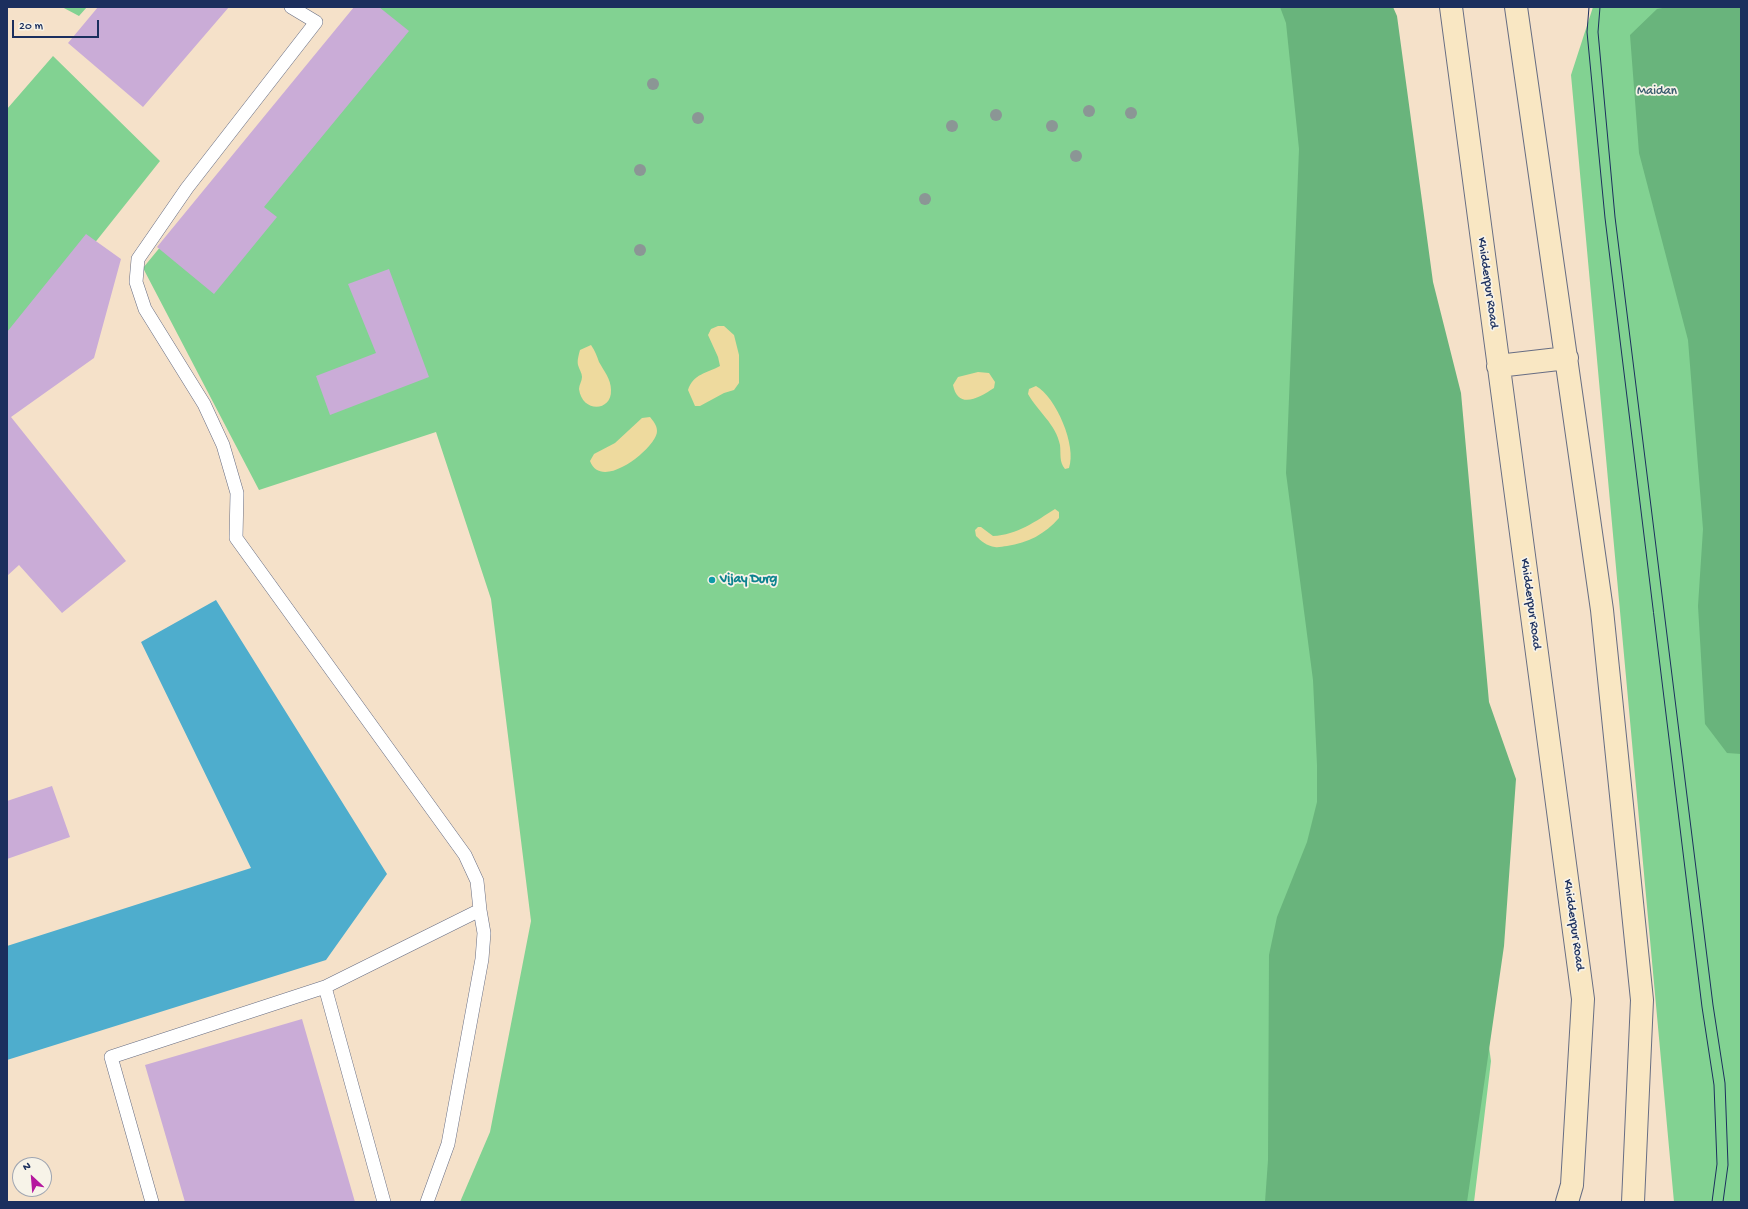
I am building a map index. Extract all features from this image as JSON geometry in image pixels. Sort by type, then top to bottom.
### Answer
[{"type":"main road","name":"Khidderpur Road","points":[[1451,7],[1583,999],[1572,1185],[1567,1202]]},
{"type":"main road","points":[[1516,7],[1602,610],[1642,1000],[1633,1202]]},
{"type":"main road","points":[[1498,366],[1567,358]]},
{"type":"lane","points":[[291,7],[316,22],[187,188],[138,259],[136,282],[144,309],[204,404],[223,444],[238,493],[236,538],[465,855],[477,881],[484,933],[482,959],[448,1144],[427,1202]]},
{"type":"lane","points":[[152,1202],[111,1057],[324,987],[480,910]]},
{"type":"lane","points":[[324,987],[384,1202]]},
{"type":"green space","points":[[62,7],[87,7],[79,16]]},
{"type":"green space","name":"Vijay Durg","points":[[357,7],[1339,7],[1345,18],[1491,1061],[1474,1202],[460,1202],[490,1132],[531,921],[491,599],[436,432],[259,490],[143,268]]},
{"type":"green space","points":[[1280,7],[1393,7],[1397,16],[1433,282],[1461,393],[1489,702],[1516,779],[1504,946],[1467,1202],[1265,1202],[1268,1160],[1269,955],[1277,917],[1307,842],[1317,802],[1317,765],[1313,680],[1286,473],[1299,149],[1286,23]]},
{"type":"green space","name":"Maidan","points":[[1593,7],[1741,7],[1741,1202],[1674,1202],[1571,75]]},
{"type":"green space","points":[[1668,7],[1741,7],[1741,754],[1727,753],[1705,724],[1698,606],[1703,529],[1688,340],[1639,153],[1630,35],[1657,9]]},
{"type":"green space","points":[[53,56],[160,161],[7,353],[7,109]]},
{"type":"sand","points":[[718,326],[724,326],[734,335],[739,355],[739,383],[734,390],[724,393],[700,406],[695,406],[688,390],[693,380],[720,366],[718,357],[708,335],[711,329]]},
{"type":"sand","points":[[591,345],[607,375],[611,386],[610,397],[607,402],[602,406],[596,407],[585,402],[581,397],[579,389],[582,374],[578,366],[578,357],[580,350]]},
{"type":"sand","points":[[978,372],[989,373],[995,382],[994,388],[970,400],[964,400],[959,397],[953,385],[958,377]]},
{"type":"sand","points":[[1036,386],[1051,400],[1063,423],[1070,447],[1071,459],[1069,468],[1065,469],[1062,464],[1060,445],[1055,431],[1028,394],[1029,389]]},
{"type":"sand","points":[[650,417],[656,425],[657,431],[655,438],[649,447],[628,464],[617,470],[606,472],[596,470],[590,461],[594,454],[615,443],[642,418]]},
{"type":"sand","points":[[1055,509],[1059,512],[1059,518],[1054,524],[1036,537],[1022,543],[996,547],[987,544],[976,536],[975,530],[978,527],[981,527],[993,536],[1010,533],[1026,527]]},
{"type":"water","points":[[216,600],[387,874],[326,960],[7,1060],[7,946],[251,868],[141,642]]},
{"type":"building","points":[[98,7],[229,7],[143,107],[68,43]]},
{"type":"building","points":[[354,7],[379,7],[409,31],[264,207],[277,217],[214,294],[157,247]]},
{"type":"building","points":[[86,234],[121,259],[94,358],[11,417],[126,561],[62,613],[19,565],[7,576],[7,332]]},
{"type":"building","points":[[389,269],[429,377],[330,415],[316,376],[376,353],[348,284]]},
{"type":"building","points":[[52,786],[70,837],[7,859],[7,801]]},
{"type":"building","points":[[302,1019],[355,1202],[185,1202],[145,1065]]},
{"type":"tram line","points":[[1589,7],[1587,32],[1605,218],[1702,1007],[1714,1085],[1717,1164],[1712,1202]]},
{"type":"tram line","points":[[1600,7],[1598,32],[1615,217],[1713,1005],[1725,1083],[1728,1165],[1723,1202]]},
{"type":"place","name":"Vijay Durg","points":[[712,580]]}]
